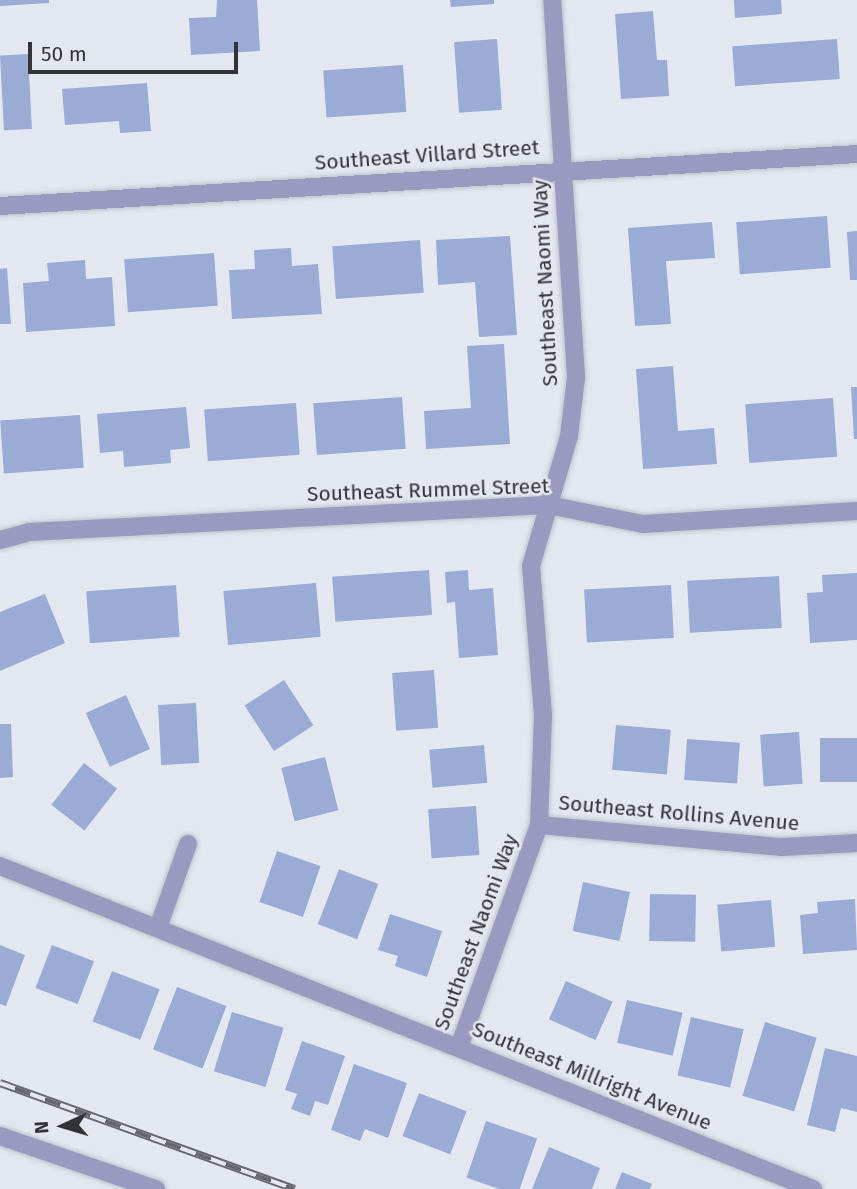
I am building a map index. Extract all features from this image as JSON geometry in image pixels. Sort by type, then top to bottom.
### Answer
[{"type":"street","name":"Southeast Naomi Way","points":[[459,1047],[539,825],[543,715],[531,566],[569,436],[576,377],[552,0]]},
{"type":"street","name":"Southeast Villard Street","points":[[0,206],[562,169],[857,154]]},
{"type":"street","name":"Southeast Rummel Street","points":[[0,540],[29,532],[548,505],[643,524],[857,511]]},
{"type":"street","name":"Southeast Rollins Avenue","points":[[539,825],[782,847],[857,843]]},
{"type":"street","points":[[159,925],[188,844]]},
{"type":"street","name":"Southeast Millright Avenue","points":[[0,866],[159,925],[813,1189]]},
{"type":"street","points":[[0,1136],[156,1189]]},
{"type":"building","points":[[0,0],[49,0],[49,3],[0,6]]},
{"type":"building","points":[[217,0],[257,0],[260,51],[191,55],[189,18],[216,17]]},
{"type":"building","points":[[450,0],[494,0],[494,4],[451,7]]},
{"type":"building","points":[[734,0],[781,0],[782,14],[735,18]]},
{"type":"building","points":[[653,11],[657,60],[667,60],[669,96],[621,99],[615,14]]},
{"type":"building","points":[[497,39],[502,110],[459,113],[454,42]]},
{"type":"building","points":[[837,39],[840,79],[735,86],[732,46]]},
{"type":"building","points":[[28,54],[32,129],[4,130],[0,55]]},
{"type":"building","points":[[403,65],[406,112],[326,117],[323,71]]},
{"type":"building","points":[[147,83],[151,131],[120,133],[119,121],[65,125],[62,89]]},
{"type":"building","points":[[827,216],[831,268],[740,274],[736,222]]},
{"type":"building","points":[[712,222],[715,258],[666,261],[671,324],[635,326],[628,228]]},
{"type":"building","points":[[857,231],[857,280],[850,280],[847,232]]},
{"type":"building","points":[[510,236],[517,335],[479,337],[475,282],[438,285],[436,240]]},
{"type":"building","points":[[420,240],[424,293],[336,299],[332,246]]},
{"type":"building","points":[[291,248],[292,266],[318,264],[322,314],[232,319],[229,270],[255,269],[254,250]]},
{"type":"building","points":[[214,253],[218,306],[128,312],[124,259]]},
{"type":"building","points":[[85,260],[86,279],[112,277],[115,326],[26,332],[23,283],[49,281],[47,263]]},
{"type":"building","points":[[7,268],[11,324],[0,324],[0,269]]},
{"type":"building","points":[[504,344],[510,444],[426,449],[424,411],[471,408],[467,346]]},
{"type":"building","points":[[673,366],[678,431],[714,428],[717,464],[643,469],[636,369]]},
{"type":"building","points":[[851,387],[857,387],[857,439],[854,439]]},
{"type":"building","points":[[402,397],[406,449],[317,455],[313,403]]},
{"type":"building","points":[[833,398],[837,457],[749,463],[745,404]]},
{"type":"building","points":[[296,403],[300,455],[208,461],[204,409]]},
{"type":"building","points":[[186,407],[190,448],[170,450],[171,463],[124,467],[123,451],[100,453],[97,414]]},
{"type":"building","points":[[80,415],[84,468],[4,473],[0,421]]},
{"type":"building","points":[[429,570],[432,615],[335,622],[332,577]]},
{"type":"building","points":[[468,570],[469,590],[493,588],[498,655],[459,658],[455,602],[447,603],[445,572]]},
{"type":"building","points":[[857,573],[857,640],[810,643],[807,593],[823,592],[822,575]]},
{"type":"building","points":[[779,576],[782,628],[690,633],[687,581]]},
{"type":"building","points":[[316,583],[321,637],[228,645],[223,591]]},
{"type":"building","points":[[176,585],[180,637],[90,643],[86,591]]},
{"type":"building","points":[[671,585],[674,638],[587,642],[584,590]]},
{"type":"building","points":[[45,594],[65,643],[0,671],[0,612]]},
{"type":"building","points":[[434,670],[438,728],[396,731],[392,673]]},
{"type":"building","points":[[284,680],[313,725],[274,751],[245,706]]},
{"type":"building","points":[[126,695],[150,749],[110,767],[86,713]]},
{"type":"building","points":[[196,703],[199,763],[161,765],[158,705]]},
{"type":"building","points":[[0,724],[11,724],[13,777],[0,778]]},
{"type":"building","points":[[616,725],[671,730],[667,775],[612,770]]},
{"type":"building","points":[[799,732],[803,784],[764,787],[760,735]]},
{"type":"building","points":[[820,738],[857,738],[857,782],[820,782]]},
{"type":"building","points":[[687,739],[740,743],[737,784],[684,780]]},
{"type":"building","points":[[484,745],[487,783],[433,788],[429,750]]},
{"type":"building","points":[[325,757],[338,810],[295,821],[281,768]]},
{"type":"building","points":[[84,763],[117,789],[84,831],[51,805]]},
{"type":"building","points":[[476,806],[479,855],[432,858],[428,809]]},
{"type":"building","points":[[277,851],[320,866],[303,917],[259,902]]},
{"type":"building","points":[[339,869],[378,884],[357,939],[318,924]]},
{"type":"building","points":[[583,882],[630,892],[620,941],[573,931]]},
{"type":"building","points":[[650,894],[696,895],[695,942],[649,941]]},
{"type":"building","points":[[855,899],[857,950],[803,954],[800,915],[818,913],[817,902]]},
{"type":"building","points":[[771,900],[775,947],[721,952],[717,905]]},
{"type":"building","points":[[390,914],[442,931],[427,977],[395,966],[398,956],[378,950]]},
{"type":"building","points":[[0,945],[25,955],[6,1006],[0,1004]]},
{"type":"building","points":[[52,945],[94,961],[78,1004],[36,988]]},
{"type":"building","points":[[112,971],[160,989],[140,1040],[93,1021]]},
{"type":"building","points":[[566,981],[613,1002],[596,1040],[549,1019]]},
{"type":"building","points":[[177,987],[226,1006],[202,1069],[153,1050]]},
{"type":"building","points":[[627,1000],[683,1013],[673,1056],[617,1043]]},
{"type":"building","points":[[232,1012],[284,1028],[266,1087],[214,1071]]},
{"type":"building","points":[[691,1017],[744,1029],[730,1088],[678,1075]]},
{"type":"building","points":[[765,1022],[817,1038],[794,1111],[742,1096]]},
{"type":"building","points":[[302,1041],[345,1056],[328,1105],[315,1101],[310,1116],[291,1109],[297,1094],[285,1090]]},
{"type":"building","points":[[825,1048],[857,1056],[857,1112],[841,1108],[835,1132],[807,1125]]},
{"type":"building","points":[[354,1064],[407,1083],[388,1138],[365,1129],[360,1141],[331,1130]]},
{"type":"building","points":[[419,1093],[467,1111],[450,1154],[403,1136]]},
{"type":"building","points":[[486,1121],[537,1139],[520,1189],[499,1189],[466,1178]]},
{"type":"building","points":[[549,1147],[600,1168],[592,1189],[532,1189]]},
{"type":"building","points":[[622,1172],[652,1184],[650,1189],[615,1189]]},
{"type":"railway","points":[[0,1083],[295,1189]]}]
